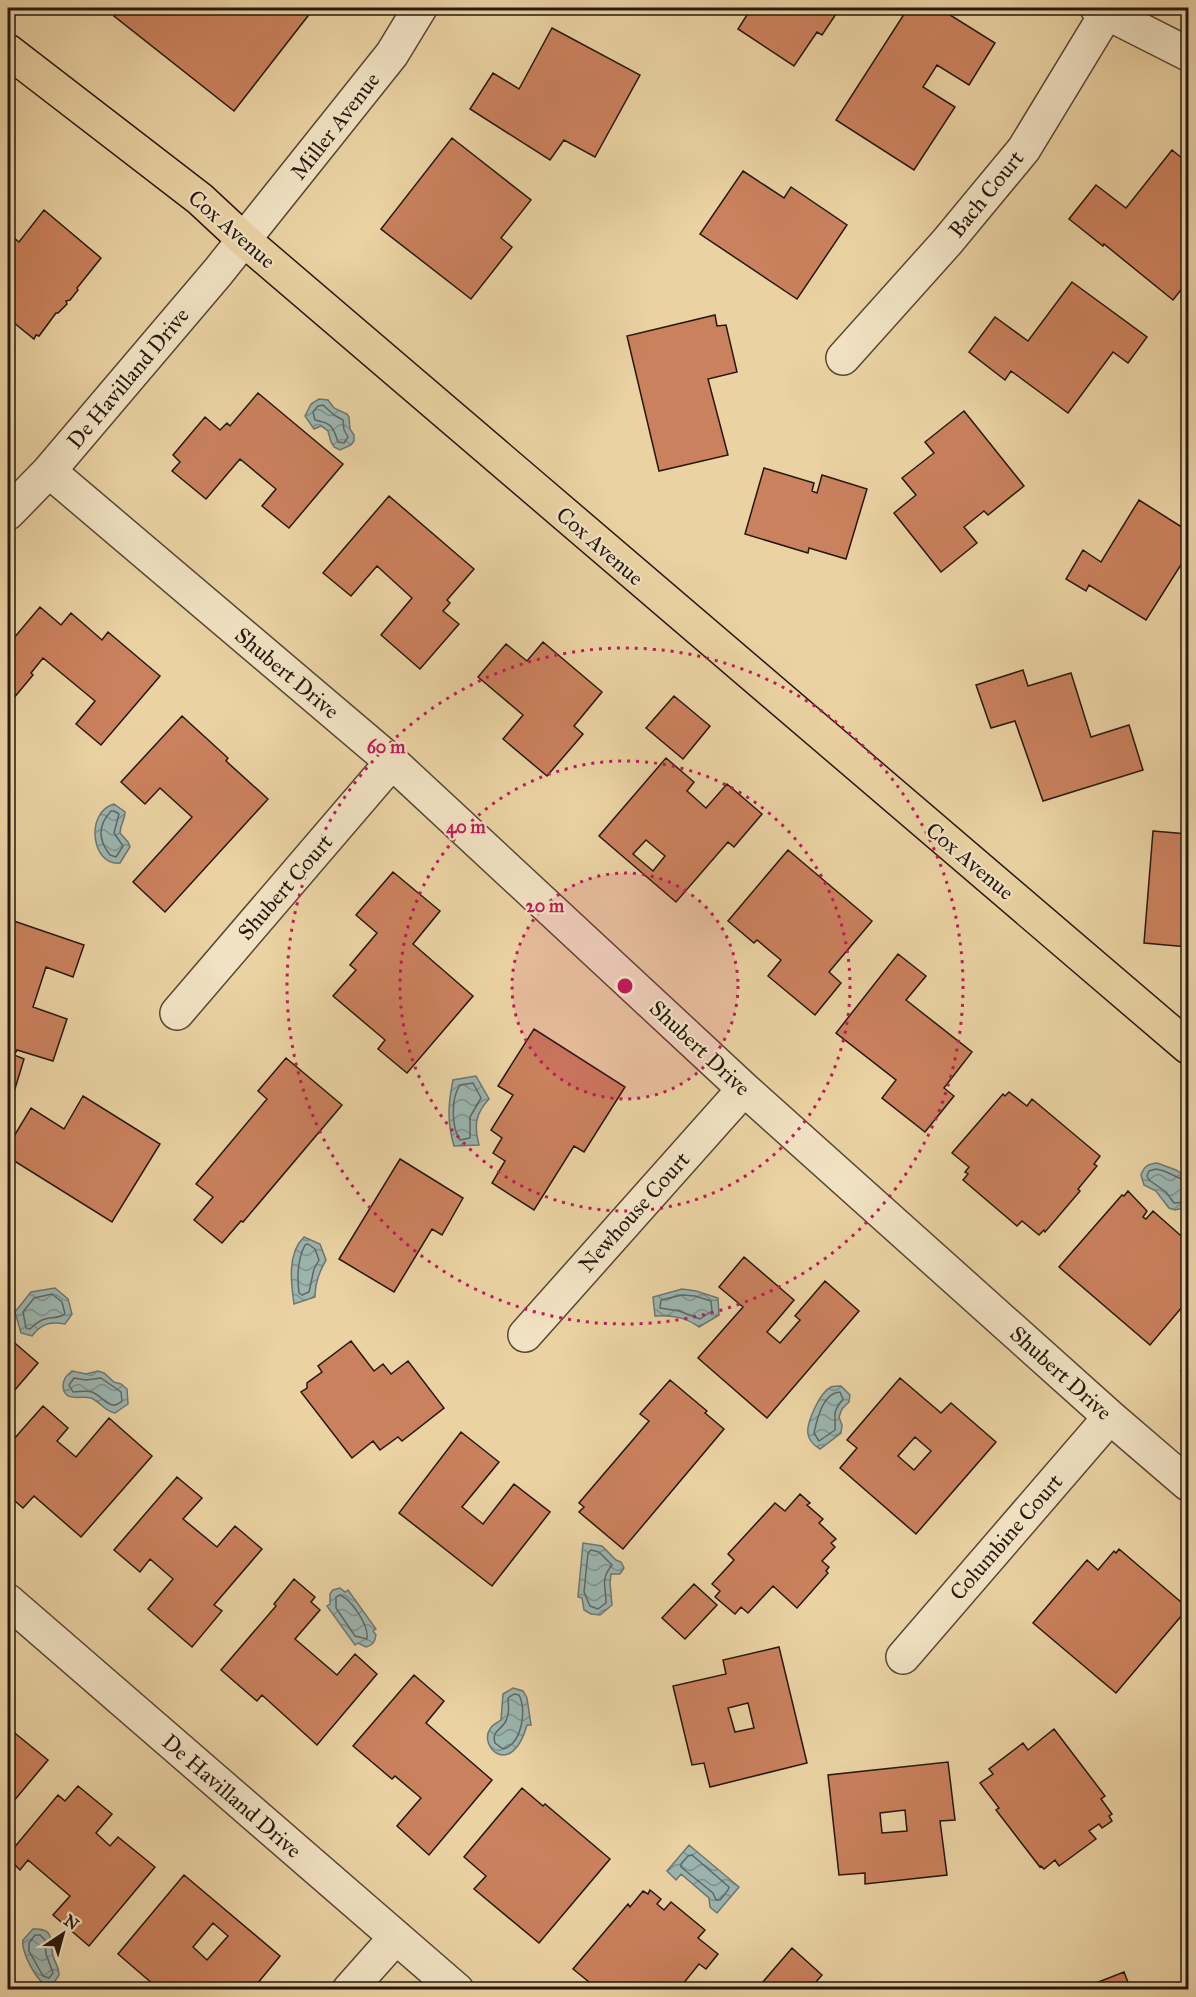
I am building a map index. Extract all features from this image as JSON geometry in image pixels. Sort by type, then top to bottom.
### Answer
[{"type":"main road","name":"Cox Avenue","points":[[8,51],[200,199],[243,239],[1188,1047]]},
{"type":"street","name":"Miller Avenue","points":[[243,239],[276,201],[392,54],[420,8]]},
{"type":"street","points":[[1102,10],[1188,54]]},
{"type":"street","name":"Bach Court","points":[[843,358],[947,242],[1024,149],[1102,10]]},
{"type":"street","name":"De Havilland Drive","points":[[8,513],[49,471],[218,272],[243,239]]},
{"type":"street","name":"Shubert Drive","points":[[49,471],[392,762],[744,1089],[1188,1484]]},
{"type":"street","name":"Shubert Court","points":[[177,1013],[392,762]]},
{"type":"street","name":"Newhouse Court","points":[[525,1335],[744,1089]]},
{"type":"street","name":"Columbine Court","points":[[903,1657],[1110,1417]]},
{"type":"street","name":"De Havilland Drive","points":[[8,1601],[457,1989]]},
{"type":"street","points":[[349,1989],[396,1937]]},
{"type":"water","points":[[319,399],[328,400],[334,408],[347,414],[350,429],[354,435],[351,445],[340,450],[334,447],[328,431],[321,426],[314,429],[305,416],[311,404]]},
{"type":"water","points":[[114,804],[125,812],[120,833],[130,847],[120,863],[110,862],[103,856],[95,838],[99,817],[105,809]]},
{"type":"water","points":[[476,1076],[489,1099],[478,1115],[476,1132],[479,1145],[454,1146],[449,1113],[453,1080]]},
{"type":"water","points":[[1157,1163],[1176,1170],[1188,1178],[1188,1207],[1175,1210],[1169,1208],[1156,1191],[1144,1185],[1141,1175],[1144,1169]]},
{"type":"water","points":[[304,1237],[320,1244],[326,1260],[318,1278],[315,1297],[294,1304],[291,1278],[293,1260],[295,1251]]},
{"type":"water","points":[[55,1288],[68,1299],[72,1314],[65,1324],[46,1324],[32,1336],[21,1333],[15,1312],[31,1292]]},
{"type":"water","points":[[682,1289],[718,1298],[719,1315],[699,1327],[678,1317],[655,1316],[653,1297]]},
{"type":"water","points":[[72,1371],[86,1374],[98,1371],[104,1373],[127,1389],[128,1404],[115,1413],[91,1398],[70,1397],[64,1392],[63,1387],[67,1376]]},
{"type":"water","points":[[841,1386],[850,1395],[849,1402],[842,1409],[839,1417],[842,1425],[841,1433],[820,1449],[812,1443],[809,1437],[811,1416],[818,1401],[827,1390]]},
{"type":"water","points":[[583,1543],[602,1546],[621,1562],[624,1568],[620,1574],[611,1574],[612,1605],[600,1615],[584,1610],[582,1598],[578,1597]]},
{"type":"water","points":[[340,1588],[345,1592],[348,1590],[376,1629],[373,1631],[376,1635],[375,1640],[366,1647],[358,1643],[355,1645],[327,1606],[330,1604],[330,1594],[333,1590]]},
{"type":"water","points":[[513,1688],[523,1691],[527,1698],[531,1725],[527,1725],[521,1741],[513,1751],[506,1755],[498,1754],[492,1750],[488,1736],[493,1725],[501,1720],[503,1694]]},
{"type":"water","points":[[689,1845],[739,1887],[717,1913],[710,1907],[709,1898],[681,1874],[676,1880],[667,1871]]},
{"type":"water","points":[[33,1929],[45,1931],[50,1936],[59,1975],[53,1984],[44,1984],[40,1981],[26,1957],[23,1940]]},
{"type":"building","points":[[120,8],[306,8],[311,12],[234,111],[114,16]]},
{"type":"building","points":[[735,8],[840,8],[822,35],[817,32],[794,66],[738,29],[747,15]]},
{"type":"building","points":[[908,8],[939,8],[995,43],[969,85],[937,65],[923,87],[955,107],[914,170],[836,120]]},
{"type":"building","points":[[552,28],[640,75],[595,157],[564,140],[550,160],[470,109],[493,73],[519,89]]},
{"type":"building","points":[[452,138],[531,200],[501,238],[512,247],[471,299],[381,229]]},
{"type":"building","points":[[1172,150],[1188,163],[1188,281],[1173,300],[1069,219],[1096,185],[1126,208]]},
{"type":"building","points":[[743,171],[784,198],[791,187],[847,225],[797,299],[700,234]]},
{"type":"building","points":[[44,210],[101,258],[70,300],[66,301],[67,304],[56,313],[39,336],[36,335],[34,339],[8,318],[8,233],[19,242]]},
{"type":"building","points":[[1072,282],[1147,337],[1128,363],[1113,352],[1068,413],[1011,371],[1005,380],[969,352],[995,317],[1028,341]]},
{"type":"building","points":[[715,315],[717,326],[726,325],[737,372],[708,379],[728,455],[659,471],[627,336]]},
{"type":"building","points":[[258,393],[343,464],[289,528],[262,506],[276,489],[240,459],[206,499],[172,471],[180,462],[173,455],[205,417],[220,430],[227,423],[230,426]]},
{"type":"building","points":[[964,411],[1024,486],[988,515],[984,511],[964,527],[977,543],[941,572],[894,513],[916,495],[902,478],[934,453],[925,442]]},
{"type":"building","points":[[764,468],[814,483],[812,491],[817,493],[822,475],[867,489],[846,559],[809,548],[808,553],[745,534]]},
{"type":"building","points":[[389,496],[474,569],[447,600],[450,603],[443,611],[459,624],[420,669],[381,635],[412,598],[377,566],[351,596],[323,573]]},
{"type":"building","points":[[1139,500],[1188,531],[1188,567],[1182,563],[1146,620],[1089,585],[1086,591],[1066,579],[1083,550],[1101,562]]},
{"type":"building","points":[[40,607],[61,625],[71,613],[102,640],[108,632],[160,676],[101,745],[76,724],[95,701],[43,658],[31,673],[33,675],[8,705],[8,645]]},
{"type":"building","points":[[543,642],[602,692],[574,726],[583,734],[547,776],[503,739],[523,715],[478,677],[506,644],[527,661]]},
{"type":"building","points":[[1023,670],[1028,686],[1071,673],[1091,737],[1129,725],[1143,770],[1043,801],[1015,721],[991,728],[976,685]]},
{"type":"building","points":[[674,696],[710,726],[683,759],[646,728]]},
{"type":"building","points":[[182,716],[228,758],[226,761],[268,799],[165,912],[133,882],[192,817],[160,788],[145,804],[121,782]]},
{"type":"building","points":[[666,758],[694,782],[687,791],[706,808],[727,784],[762,814],[734,847],[728,842],[676,902],[599,836]],"holes":[[[646,840],[665,856],[653,871],[633,854]]]},
{"type":"building","points":[[1153,831],[1188,834],[1188,947],[1144,943]]},
{"type":"building","points":[[788,850],[872,921],[829,972],[841,983],[815,1015],[768,976],[781,960],[757,940],[754,943],[728,921]]},
{"type":"building","points":[[393,872],[440,911],[413,944],[473,996],[407,1073],[378,1049],[385,1040],[333,996],[356,970],[350,965],[377,933],[356,915]]},
{"type":"building","points":[[8,919],[84,945],[73,977],[46,967],[33,1007],[67,1019],[53,1061],[17,1050],[14,1055],[24,1059],[14,1092],[8,1090]]},
{"type":"building","points":[[898,954],[926,976],[906,1000],[972,1052],[944,1088],[954,1096],[925,1132],[882,1098],[896,1080],[836,1033]]},
{"type":"building","points":[[534,1029],[625,1087],[584,1152],[574,1146],[534,1210],[492,1183],[505,1161],[493,1153],[502,1138],[491,1130],[513,1095],[498,1086]]},
{"type":"building","points":[[286,1058],[342,1105],[243,1222],[241,1221],[222,1243],[194,1220],[213,1197],[196,1184],[267,1099],[258,1091]]},
{"type":"building","points":[[1009,1092],[1027,1106],[1032,1099],[1100,1156],[1094,1164],[1097,1166],[1078,1189],[1080,1191],[1045,1232],[1044,1230],[1039,1235],[1022,1221],[1017,1226],[963,1180],[968,1174],[965,1172],[969,1167],[952,1153],[1003,1094],[1005,1096]]},
{"type":"building","points":[[83,1096],[160,1144],[112,1222],[8,1157],[8,1146],[31,1108],[64,1129]]},
{"type":"building","points":[[400,1159],[463,1198],[442,1235],[432,1229],[394,1292],[339,1259]]},
{"type":"building","points":[[1128,1191],[1147,1211],[1143,1217],[1146,1219],[1153,1211],[1188,1242],[1188,1300],[1150,1345],[1059,1267]]},
{"type":"building","points":[[744,1257],[794,1300],[767,1332],[780,1343],[800,1320],[795,1316],[825,1281],[859,1311],[767,1418],[698,1358],[743,1307],[719,1287]]},
{"type":"building","points":[[9,1338],[38,1363],[8,1398],[8,1340]]},
{"type":"building","points":[[351,1341],[374,1371],[383,1364],[391,1374],[408,1361],[444,1408],[402,1441],[398,1437],[380,1450],[373,1441],[352,1458],[301,1392],[307,1388],[307,1383],[322,1372],[318,1366]]},
{"type":"building","points":[[1188,1362],[1188,1378],[1181,1371]]},
{"type":"building","points":[[900,1378],[941,1413],[951,1403],[996,1442],[916,1534],[840,1468],[857,1448],[847,1440]],"holes":[[[915,1437],[931,1451],[914,1470],[898,1456]]]},
{"type":"building","points":[[670,1380],[707,1411],[705,1413],[724,1429],[623,1549],[579,1512],[584,1507],[579,1503],[649,1421],[640,1414]]},
{"type":"building","points":[[43,1406],[68,1428],[57,1441],[76,1457],[109,1418],[152,1456],[81,1537],[34,1496],[23,1508],[8,1495],[8,1437],[13,1440]]},
{"type":"building","points":[[461,1432],[499,1462],[462,1507],[483,1524],[514,1484],[550,1512],[492,1586],[399,1513]]},
{"type":"building","points":[[177,1477],[202,1498],[183,1519],[217,1547],[235,1526],[262,1549],[214,1605],[222,1611],[192,1647],[148,1609],[173,1579],[150,1559],[140,1572],[114,1550]]},
{"type":"building","points":[[800,1494],[810,1503],[807,1505],[823,1519],[819,1523],[836,1539],[831,1543],[835,1547],[822,1561],[829,1567],[826,1571],[828,1573],[797,1608],[773,1586],[748,1613],[741,1607],[735,1614],[715,1597],[720,1591],[712,1584],[734,1560],[728,1554],[775,1503],[785,1511]]},
{"type":"building","points":[[1119,1549],[1188,1608],[1116,1693],[1033,1623],[1087,1560],[1098,1570],[1114,1551],[1116,1553]]},
{"type":"building","points":[[294,1579],[315,1597],[311,1602],[320,1610],[295,1639],[337,1675],[355,1654],[377,1674],[317,1745],[262,1695],[257,1701],[221,1670],[276,1606],[274,1604]]},
{"type":"building","points":[[694,1584],[717,1605],[685,1639],[662,1618]]},
{"type":"building","points":[[779,1647],[807,1763],[710,1787],[704,1763],[692,1765],[673,1686],[726,1674],[723,1660]],"holes":[[[748,1703],[754,1728],[735,1732],[728,1708]]]},
{"type":"building","points":[[414,1675],[444,1701],[426,1723],[492,1780],[429,1855],[397,1826],[421,1798],[395,1776],[392,1779],[353,1746]]},
{"type":"building","points":[[1054,1729],[1105,1796],[1101,1799],[1112,1814],[1109,1816],[1112,1821],[1102,1828],[1099,1824],[1089,1831],[1096,1839],[1059,1866],[1055,1860],[1044,1869],[1040,1867],[996,1810],[999,1808],[980,1783],[993,1774],[989,1769],[1023,1743],[1028,1750]]},
{"type":"building","points":[[11,1730],[48,1760],[8,1808],[8,1734]]},
{"type":"building","points":[[948,1762],[955,1820],[940,1821],[947,1875],[865,1884],[865,1873],[839,1875],[828,1775]],"holes":[[[905,1810],[907,1831],[882,1833],[880,1813]]]},
{"type":"building","points":[[78,1786],[112,1814],[96,1833],[110,1846],[118,1837],[155,1867],[89,1946],[53,1915],[70,1896],[28,1860],[20,1870],[8,1858],[8,1855],[58,1795],[65,1801]]},
{"type":"building","points":[[522,1788],[543,1806],[545,1804],[610,1859],[539,1943],[474,1889],[486,1876],[464,1857]]},
{"type":"building","points":[[184,1875],[280,1956],[252,1990],[160,1990],[118,1954]],"holes":[[[213,1923],[228,1936],[207,1960],[193,1947]]]},
{"type":"building","points":[[650,1890],[661,1899],[657,1904],[664,1910],[671,1902],[705,1930],[698,1938],[718,1954],[706,1969],[699,1964],[678,1990],[599,1990],[573,1969],[628,1904],[630,1907],[643,1891],[648,1894]]},
{"type":"building","points":[[792,1948],[822,1975],[809,1990],[756,1990]]},
{"type":"building","points":[[1124,1972],[1131,1990],[1078,1990]]}]
